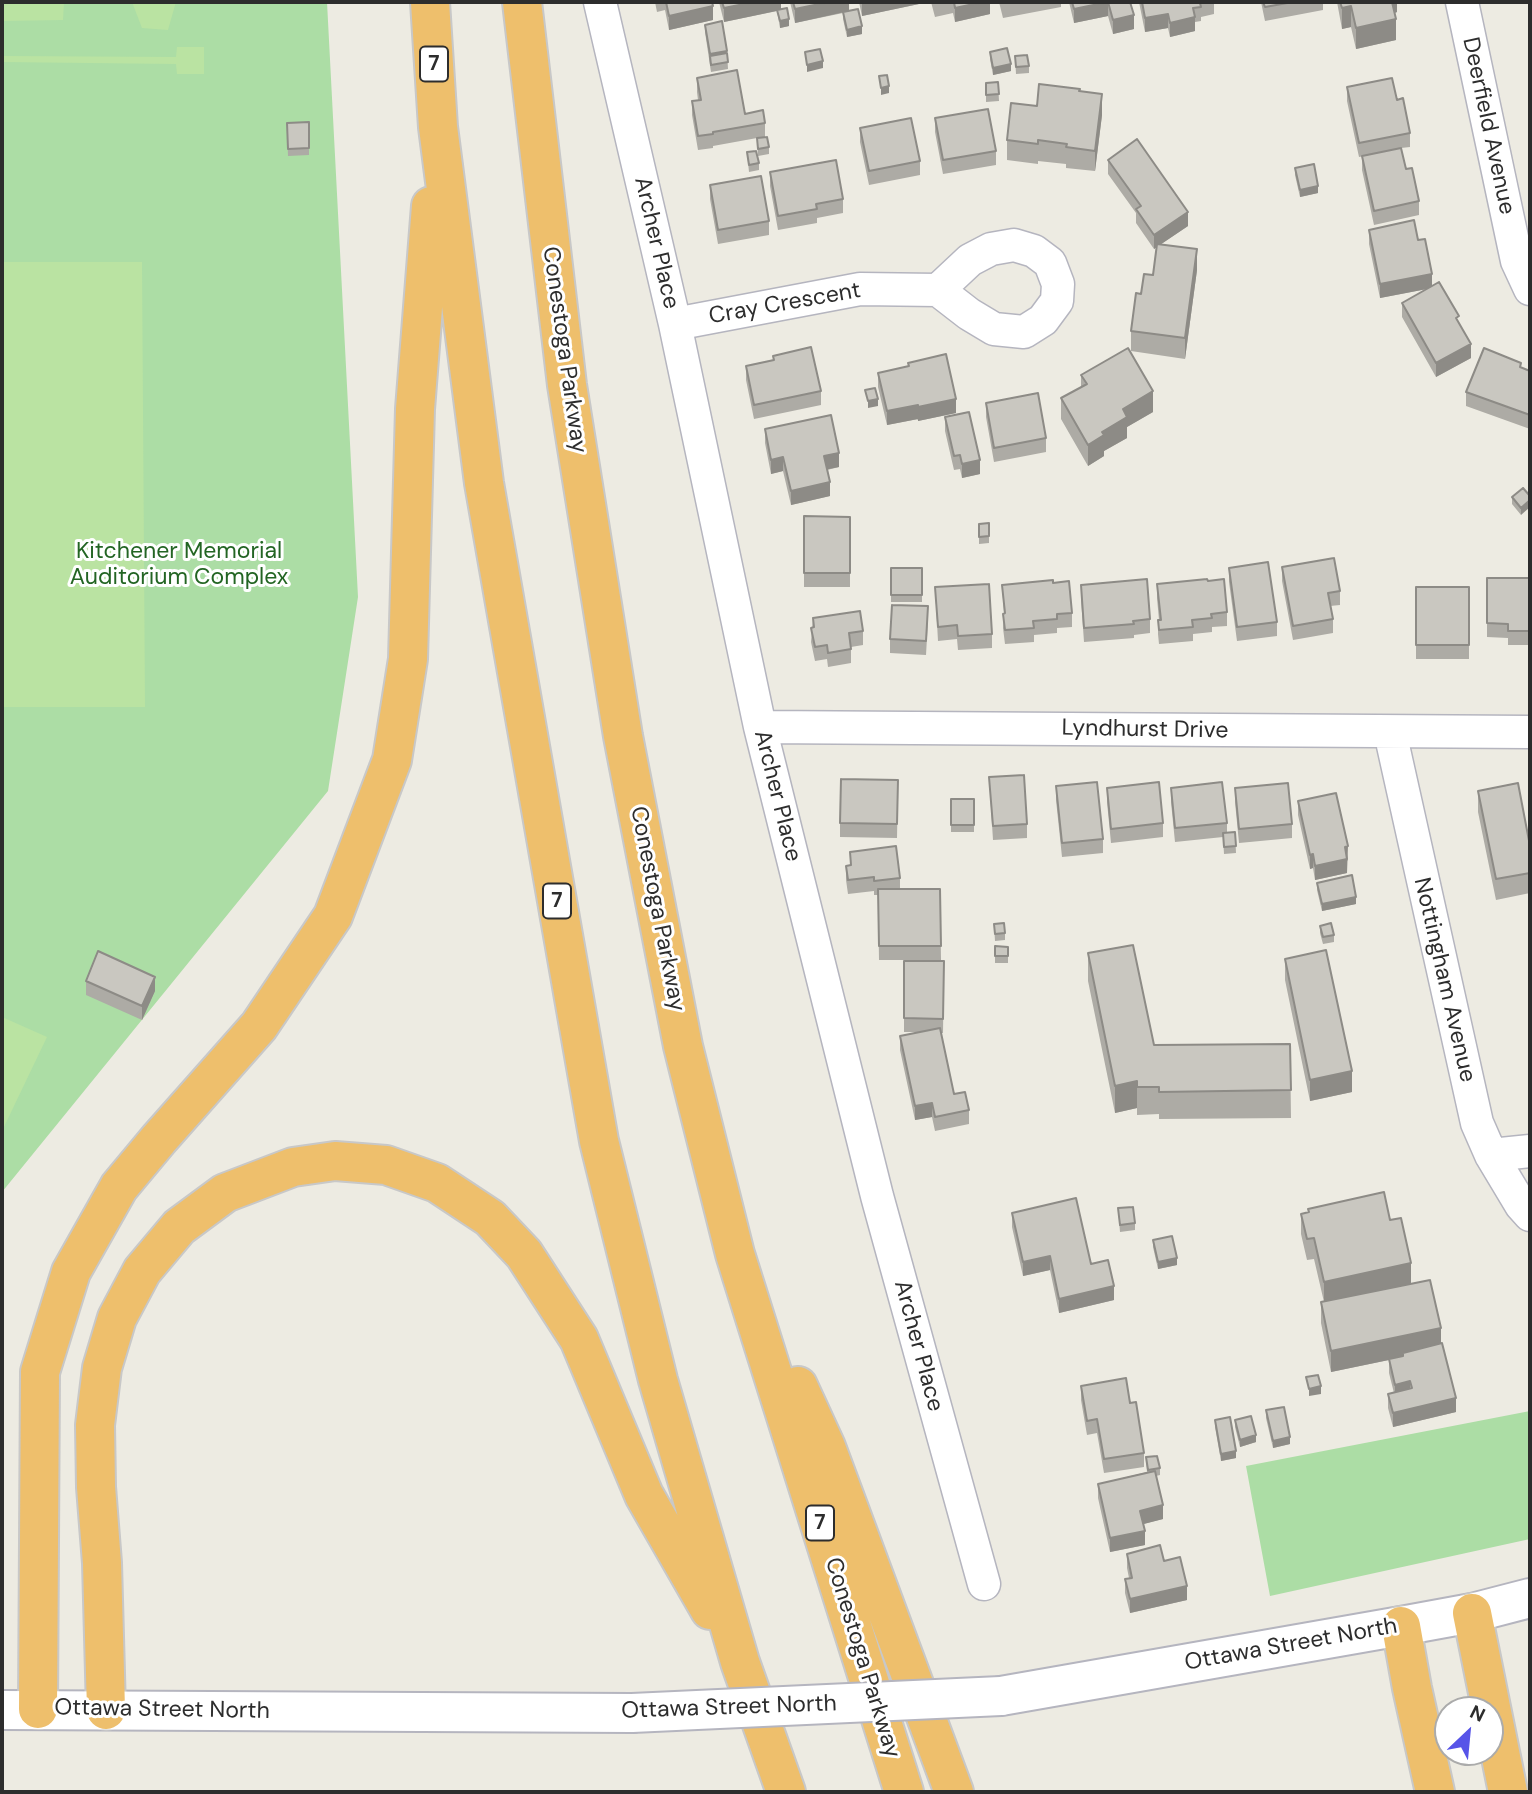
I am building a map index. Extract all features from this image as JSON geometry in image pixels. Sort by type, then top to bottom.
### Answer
[{"type":"highway","name":"7","points":[[430,2],[438,127],[484,484],[599,1141],[658,1380],[740,1662],[786,1792]]},
{"type":"highway","name":"Conestoga Parkway","points":[[522,2],[567,385],[623,736],[683,1046],[735,1254],[904,1792]]},
{"type":"highway","points":[[20,1709],[40,1372],[71,1272],[119,1187],[259,1026],[332,916],[391,760],[408,659],[415,410],[438,127]]},
{"type":"highway","points":[[106,1710],[95,1425],[102,1368],[117,1318],[142,1271],[179,1227],[225,1193],[293,1167],[335,1161],[386,1164],[437,1183],[490,1218],[524,1254],[579,1339],[644,1495],[740,1662]]},
{"type":"highway","points":[[735,1254],[826,1447],[954,1792]]},
{"type":"highway","points":[[1472,1613],[1508,1792]]},
{"type":"highway","points":[[1401,1626],[1435,1792]]},
{"type":"main road","name":"Ottawa Street North","points":[[20,1709],[632,1713],[1001,1696],[1472,1613],[1530,1598]]},
{"type":"street","name":"Archer Place","points":[[600,2],[675,324],[760,727],[877,1196],[984,1584]]},
{"type":"street","name":"Deerfield Avenue","points":[[1462,2],[1517,261],[1530,289]]},
{"type":"street","name":"Cray Crescent","points":[[675,324],[860,289],[938,290]]},
{"type":"street","name":"Lyndhurst Drive","points":[[760,727],[1530,732]]},
{"type":"street","name":"Nottingham Avenue","points":[[1390,732],[1477,1123],[1491,1155],[1530,1215]]},
{"type":"street","points":[[1491,1155],[1530,1151]]},
{"type":"green space","name":"Kitchener Memorial Auditorium Complex","points":[[2,2],[327,2],[358,597],[328,791],[2,1192]]},
{"type":"green space","points":[[2,2],[64,2],[63,20],[2,21]]},
{"type":"green space","points":[[132,2],[176,2],[168,30],[142,28]]},
{"type":"green space","points":[[177,47],[204,47],[204,74],[177,74],[176,64],[2,62],[2,56],[176,57]]},
{"type":"green space","points":[[2,262],[142,262],[145,707],[2,707]]},
{"type":"green space","points":[[2,1017],[47,1037],[2,1131]]},
{"type":"green space","points":[[1530,1411],[1530,1539],[1270,1596],[1246,1466]]},
{"type":"building","points":[[666,2],[712,2],[713,6],[669,16]]},
{"type":"building","points":[[722,2],[754,2],[724,8]]},
{"type":"building","points":[[793,2],[829,2],[795,9]]},
{"type":"building","points":[[954,2],[983,2],[955,8]]},
{"type":"building","points":[[1072,2],[1108,2],[1074,9]]},
{"type":"building","points":[[1108,2],[1130,2],[1134,15],[1113,20]]},
{"type":"building","points":[[1142,2],[1206,2],[1200,3],[1201,7],[1193,8],[1195,17],[1170,23],[1168,14],[1145,18]]},
{"type":"building","points":[[1263,2],[1293,2],[1265,7]]},
{"type":"building","points":[[1340,2],[1392,2],[1396,19],[1356,28],[1351,6],[1342,8]]},
{"type":"building","points":[[787,8],[789,19],[780,21],[777,10]]},
{"type":"building","points":[[858,9],[862,26],[847,30],[843,12]]},
{"type":"building","points":[[722,21],[727,51],[710,54],[705,25]]},
{"type":"building","points":[[1007,48],[1011,64],[993,68],[990,52]]},
{"type":"building","points":[[820,49],[823,61],[807,65],[805,52]]},
{"type":"building","points":[[727,53],[728,62],[711,65],[710,56]]},
{"type":"building","points":[[1027,55],[1029,66],[1016,67],[1015,56]]},
{"type":"building","points":[[737,70],[745,114],[763,110],[765,123],[698,136],[692,101],[701,100],[697,78]]},
{"type":"building","points":[[887,75],[889,86],[881,88],[879,76]]},
{"type":"building","points":[[1392,78],[1397,100],[1403,98],[1410,133],[1359,143],[1347,87]]},
{"type":"building","points":[[998,82],[999,94],[986,95],[986,83]]},
{"type":"building","points":[[1039,84],[1102,94],[1095,151],[1038,140],[1038,144],[1007,140],[1011,103],[1037,106]]},
{"type":"building","points":[[988,109],[996,151],[943,160],[935,118]]},
{"type":"building","points":[[911,118],[920,161],[869,171],[860,128]]},
{"type":"building","points":[[309,122],[309,148],[288,149],[287,123]]},
{"type":"building","points":[[767,137],[769,147],[758,149],[757,138]]},
{"type":"building","points":[[1137,139],[1188,212],[1154,235],[1136,209],[1141,206],[1108,160]]},
{"type":"building","points":[[1401,148],[1406,169],[1412,168],[1419,201],[1374,211],[1362,156]]},
{"type":"building","points":[[756,151],[759,163],[749,165],[747,152]]},
{"type":"building","points":[[836,160],[843,199],[816,204],[817,209],[778,216],[770,172]]},
{"type":"building","points":[[1314,164],[1318,186],[1300,190],[1295,168]]},
{"type":"building","points":[[761,176],[769,221],[718,230],[710,185]]},
{"type":"building","points":[[1414,220],[1418,240],[1425,239],[1432,274],[1380,284],[1369,230]]},
{"type":"building","points":[[1157,244],[1197,249],[1185,338],[1131,331],[1136,293],[1141,294],[1144,274],[1153,275]]},
{"type":"building","points":[[1439,282],[1459,316],[1456,318],[1471,344],[1436,363],[1402,303]]},
{"type":"building","points":[[811,347],[821,391],[754,405],[746,366]]},
{"type":"building","points":[[1128,348],[1153,391],[1123,409],[1127,417],[1102,432],[1104,435],[1088,445],[1061,398],[1087,384],[1081,375]]},
{"type":"building","points":[[1484,348],[1521,363],[1520,367],[1530,371],[1530,415],[1466,392]]},
{"type":"building","points":[[946,354],[956,399],[887,411],[878,373]]},
{"type":"building","points":[[875,388],[878,399],[868,401],[865,390]]},
{"type":"building","points":[[1038,393],[1046,438],[994,448],[986,403]]},
{"type":"building","points":[[969,412],[980,460],[962,464],[960,455],[954,456],[945,417]]},
{"type":"building","points":[[831,415],[839,453],[824,456],[830,482],[791,491],[783,457],[771,460],[765,429]]},
{"type":"building","points":[[1523,488],[1530,500],[1521,508],[1512,497]]},
{"type":"building","points":[[804,516],[850,517],[850,573],[804,573]]},
{"type":"building","points":[[989,523],[989,536],[979,537],[979,524]]},
{"type":"building","points":[[1334,558],[1340,591],[1328,593],[1333,619],[1293,626],[1282,567]]},
{"type":"building","points":[[1268,562],[1277,622],[1237,627],[1229,568]]},
{"type":"building","points":[[891,568],[922,568],[922,595],[891,595]]},
{"type":"building","points":[[1487,578],[1530,578],[1530,631],[1508,631],[1508,624],[1487,623]]},
{"type":"building","points":[[1147,579],[1150,619],[1133,621],[1134,624],[1084,628],[1081,585]]},
{"type":"building","points":[[1224,579],[1227,612],[1211,614],[1212,618],[1192,620],[1193,627],[1159,630],[1158,620],[1161,620],[1157,584]]},
{"type":"building","points":[[1053,580],[1053,583],[1069,581],[1072,613],[1057,614],[1057,619],[1033,621],[1034,628],[1005,630],[1002,585]]},
{"type":"building","points":[[989,584],[992,634],[958,636],[957,625],[938,627],[935,587]]},
{"type":"building","points":[[1416,587],[1469,587],[1469,645],[1416,645]]},
{"type":"building","points":[[892,605],[928,606],[926,641],[890,639]]},
{"type":"building","points":[[860,611],[863,631],[849,633],[851,649],[828,653],[827,645],[815,647],[811,628],[814,627],[813,618]]},
{"type":"building","points":[[1024,775],[1027,824],[993,826],[989,777]]},
{"type":"building","points":[[841,779],[898,780],[897,824],[840,823]]},
{"type":"building","points":[[1097,782],[1103,839],[1062,843],[1056,786]]},
{"type":"building","points":[[1159,782],[1163,823],[1111,829],[1107,788]]},
{"type":"building","points":[[1222,782],[1227,823],[1175,828],[1171,788]]},
{"type":"building","points":[[1288,783],[1292,824],[1239,829],[1235,788]]},
{"type":"building","points":[[1518,783],[1530,846],[1530,873],[1496,879],[1478,791]]},
{"type":"building","points":[[1336,793],[1348,846],[1345,847],[1347,859],[1315,866],[1298,801]]},
{"type":"building","points":[[951,799],[974,799],[974,825],[951,825]]},
{"type":"building","points":[[1235,832],[1236,846],[1224,847],[1223,833]]},
{"type":"building","points":[[896,846],[900,878],[848,880],[846,866],[851,865],[850,852]]},
{"type":"building","points":[[1352,875],[1356,897],[1322,904],[1317,883]]},
{"type":"building","points":[[878,889],[940,889],[941,946],[879,946]]},
{"type":"building","points":[[1004,923],[1005,933],[995,934],[994,924]]},
{"type":"building","points":[[1331,923],[1334,935],[1323,937],[1320,926]]},
{"type":"building","points":[[1133,945],[1154,1045],[1290,1044],[1291,1090],[1159,1092],[1159,1087],[1137,1087],[1137,1081],[1115,1086],[1088,953]]},
{"type":"building","points":[[995,946],[1008,947],[1008,956],[995,956]]},
{"type":"building","points":[[1326,950],[1352,1071],[1310,1080],[1285,959]]},
{"type":"building","points":[[98,951],[155,977],[142,1006],[86,981]]},
{"type":"building","points":[[904,961],[944,961],[943,1019],[904,1018]]},
{"type":"building","points":[[940,1028],[954,1094],[965,1092],[969,1110],[935,1117],[932,1103],[915,1106],[900,1036]]},
{"type":"building","points":[[1384,1192],[1390,1220],[1401,1218],[1411,1263],[1324,1282],[1314,1238],[1307,1239],[1301,1214],[1309,1212],[1308,1209]]},
{"type":"building","points":[[1076,1198],[1091,1264],[1108,1260],[1114,1286],[1059,1299],[1050,1256],[1023,1262],[1012,1213]]},
{"type":"building","points":[[1133,1207],[1135,1223],[1120,1225],[1118,1208]]},
{"type":"building","points":[[1172,1236],[1177,1258],[1158,1262],[1153,1240]]},
{"type":"building","points":[[1430,1280],[1441,1328],[1331,1351],[1321,1302]]},
{"type":"building","points":[[1442,1343],[1456,1398],[1393,1413],[1388,1394],[1412,1388],[1410,1381],[1395,1385],[1389,1359]]},
{"type":"building","points":[[1318,1375],[1321,1386],[1309,1389],[1306,1377]]},
{"type":"building","points":[[1126,1378],[1130,1403],[1136,1402],[1144,1453],[1104,1459],[1097,1419],[1087,1421],[1081,1386]]},
{"type":"building","points":[[1284,1407],[1290,1437],[1273,1441],[1266,1410]]},
{"type":"building","points":[[1251,1416],[1256,1435],[1240,1440],[1235,1420]]},
{"type":"building","points":[[1230,1417],[1236,1451],[1221,1454],[1215,1420]]},
{"type":"building","points":[[1157,1456],[1160,1468],[1148,1470],[1146,1457]]},
{"type":"building","points":[[1155,1471],[1163,1505],[1140,1511],[1145,1531],[1110,1538],[1098,1484]]},
{"type":"building","points":[[1160,1545],[1164,1561],[1180,1557],[1187,1586],[1130,1599],[1125,1579],[1132,1578],[1127,1554]]}]
